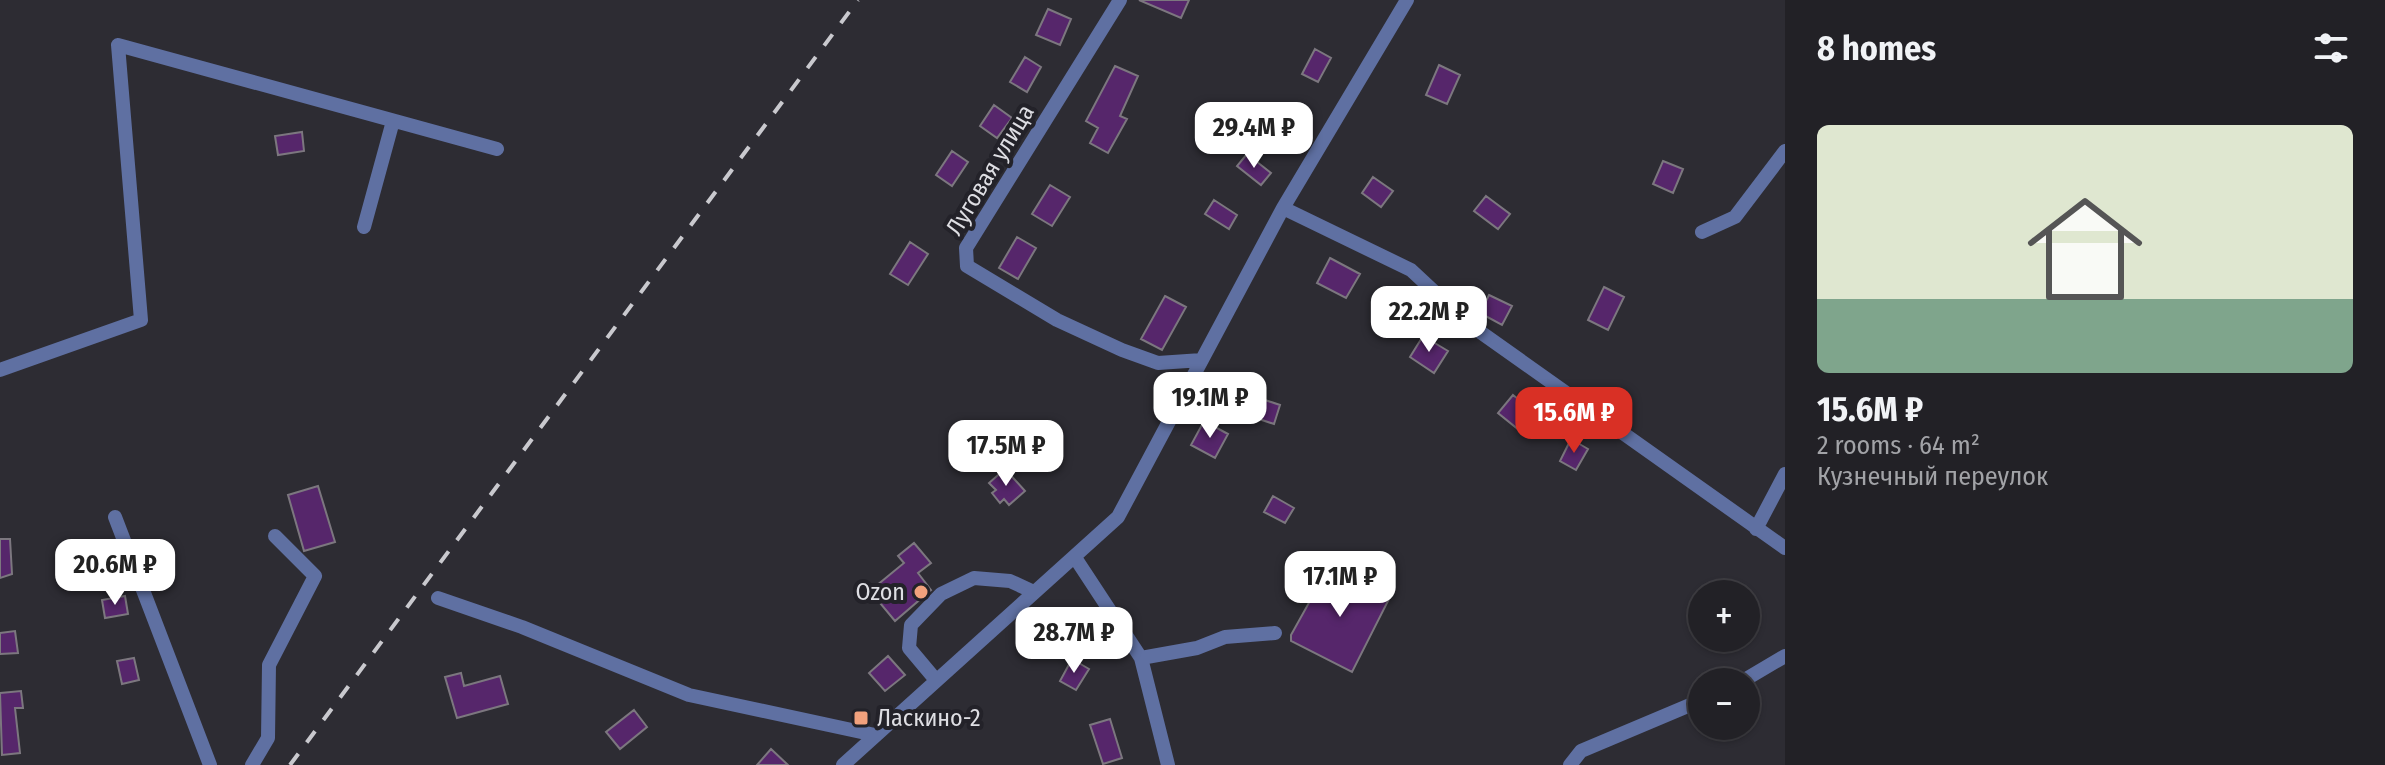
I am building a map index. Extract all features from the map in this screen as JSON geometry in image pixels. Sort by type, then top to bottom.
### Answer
[{"type":"street","name":"Луговая улица","points":[[1120,0],[966,248],[964,257],[967,266],[1095,339],[1158,363],[1202,360]]},
{"type":"street","points":[[843,765],[935,679],[1076,559],[1118,517],[1283,208],[1407,0]]},
{"type":"street","points":[[0,370],[141,320],[118,45],[497,149]]},
{"type":"street","points":[[364,227],[393,121]]},
{"type":"street","points":[[1702,232],[1735,217],[1785,151]]},
{"type":"street","points":[[1283,208],[1411,270],[1469,324],[1785,548]]},
{"type":"street","points":[[1756,529],[1785,474]]},
{"type":"street","points":[[115,517],[210,765]]},
{"type":"street","points":[[252,765],[268,738],[269,665],[315,576],[275,536]]},
{"type":"street","points":[[1076,559],[1141,658],[1168,765]]},
{"type":"street","points":[[935,679],[909,648],[911,625],[941,594],[974,578],[1010,581],[1034,592]]},
{"type":"street","points":[[438,598],[522,627],[689,695],[875,735]]},
{"type":"street","points":[[1141,658],[1197,648],[1225,637],[1275,633]]},
{"type":"street","points":[[1760,671],[1785,656]]},
{"type":"street","points":[[1570,765],[1581,751],[1688,706]]},
{"type":"building","points":[[1139,0],[1189,0],[1181,18]]},
{"type":"building","points":[[1048,9],[1071,19],[1060,45],[1036,35]]},
{"type":"building","points":[[1315,49],[1331,58],[1318,82],[1302,74]]},
{"type":"building","points":[[1025,57],[1041,67],[1027,92],[1010,82]]},
{"type":"building","points":[[1439,65],[1460,75],[1447,104],[1426,95]]},
{"type":"building","points":[[1115,66],[1138,76],[1120,116],[1127,119],[1108,153],[1090,143],[1098,128],[1086,121]]},
{"type":"building","points":[[994,105],[1012,118],[997,138],[980,126]]},
{"type":"building","points":[[302,132],[304,151],[278,155],[275,136]]},
{"type":"building","points":[[952,151],[968,162],[952,186],[936,175]]},
{"type":"building","points":[[1247,154],[1271,173],[1261,185],[1237,166]]},
{"type":"building","points":[[1663,161],[1683,169],[1673,193],[1653,184]]},
{"type":"building","points":[[1373,177],[1393,191],[1381,207],[1362,193]]},
{"type":"building","points":[[1050,185],[1070,197],[1052,226],[1032,214]]},
{"type":"building","points":[[1486,196],[1510,214],[1498,229],[1474,211]]},
{"type":"building","points":[[1214,200],[1237,215],[1229,229],[1205,214]]},
{"type":"building","points":[[1017,237],[1036,248],[1018,279],[999,268]]},
{"type":"building","points":[[910,242],[928,254],[908,285],[890,274]]},
{"type":"building","points":[[1330,258],[1360,274],[1346,298],[1317,283]]},
{"type":"building","points":[[1604,287],[1624,297],[1608,330],[1588,320]]},
{"type":"building","points":[[1489,295],[1512,306],[1502,325],[1480,313]]},
{"type":"building","points":[[1165,296],[1186,307],[1162,350],[1141,339]]},
{"type":"building","points":[[1423,336],[1448,351],[1434,373],[1410,357]]},
{"type":"building","points":[[1513,395],[1539,416],[1524,434],[1498,413]]},
{"type":"building","points":[[1253,396],[1280,405],[1274,424],[1247,415]]},
{"type":"building","points":[[1204,421],[1228,434],[1215,458],[1191,445]]},
{"type":"building","points":[[1571,439],[1588,449],[1576,470],[1560,461]]},
{"type":"building","points":[[1005,469],[1025,491],[1009,505],[1004,499],[1000,503],[992,493],[996,490],[989,483]]},
{"type":"building","points":[[318,486],[335,542],[304,551],[288,495]]},
{"type":"building","points":[[1273,496],[1294,508],[1285,523],[1264,512]]},
{"type":"building","points":[[0,539],[10,539],[12,574],[0,578]]},
{"type":"building","points":[[914,543],[931,563],[918,573],[931,590],[895,621],[870,591],[904,563],[898,556]]},
{"type":"building","points":[[1330,565],[1389,599],[1352,672],[1291,641],[1291,635]]},
{"type":"building","points":[[125,596],[128,614],[105,618],[102,600]]},
{"type":"building","points":[[15,631],[18,653],[0,654],[0,633]]},
{"type":"building","points":[[888,656],[905,675],[885,691],[869,673]]},
{"type":"building","points":[[134,658],[139,680],[122,684],[117,661]]},
{"type":"building","points":[[1072,659],[1089,669],[1076,690],[1060,681]]},
{"type":"building","points":[[461,673],[464,686],[500,676],[508,704],[457,718],[445,677]]},
{"type":"building","points":[[21,691],[23,708],[15,708],[20,753],[2,755],[0,693]]},
{"type":"building","points":[[634,710],[647,727],[620,749],[606,732]]},
{"type":"building","points":[[1110,719],[1122,758],[1103,764],[1090,725]]},
{"type":"building","points":[[771,749],[788,765],[757,765]]},
{"type":"railway","points":[[290,765],[858,0]]},
{"type":"place","name":"Ozon","points":[[921,592]]},
{"type":"place","name":"Ласкино-2","points":[[861,718]]}]
